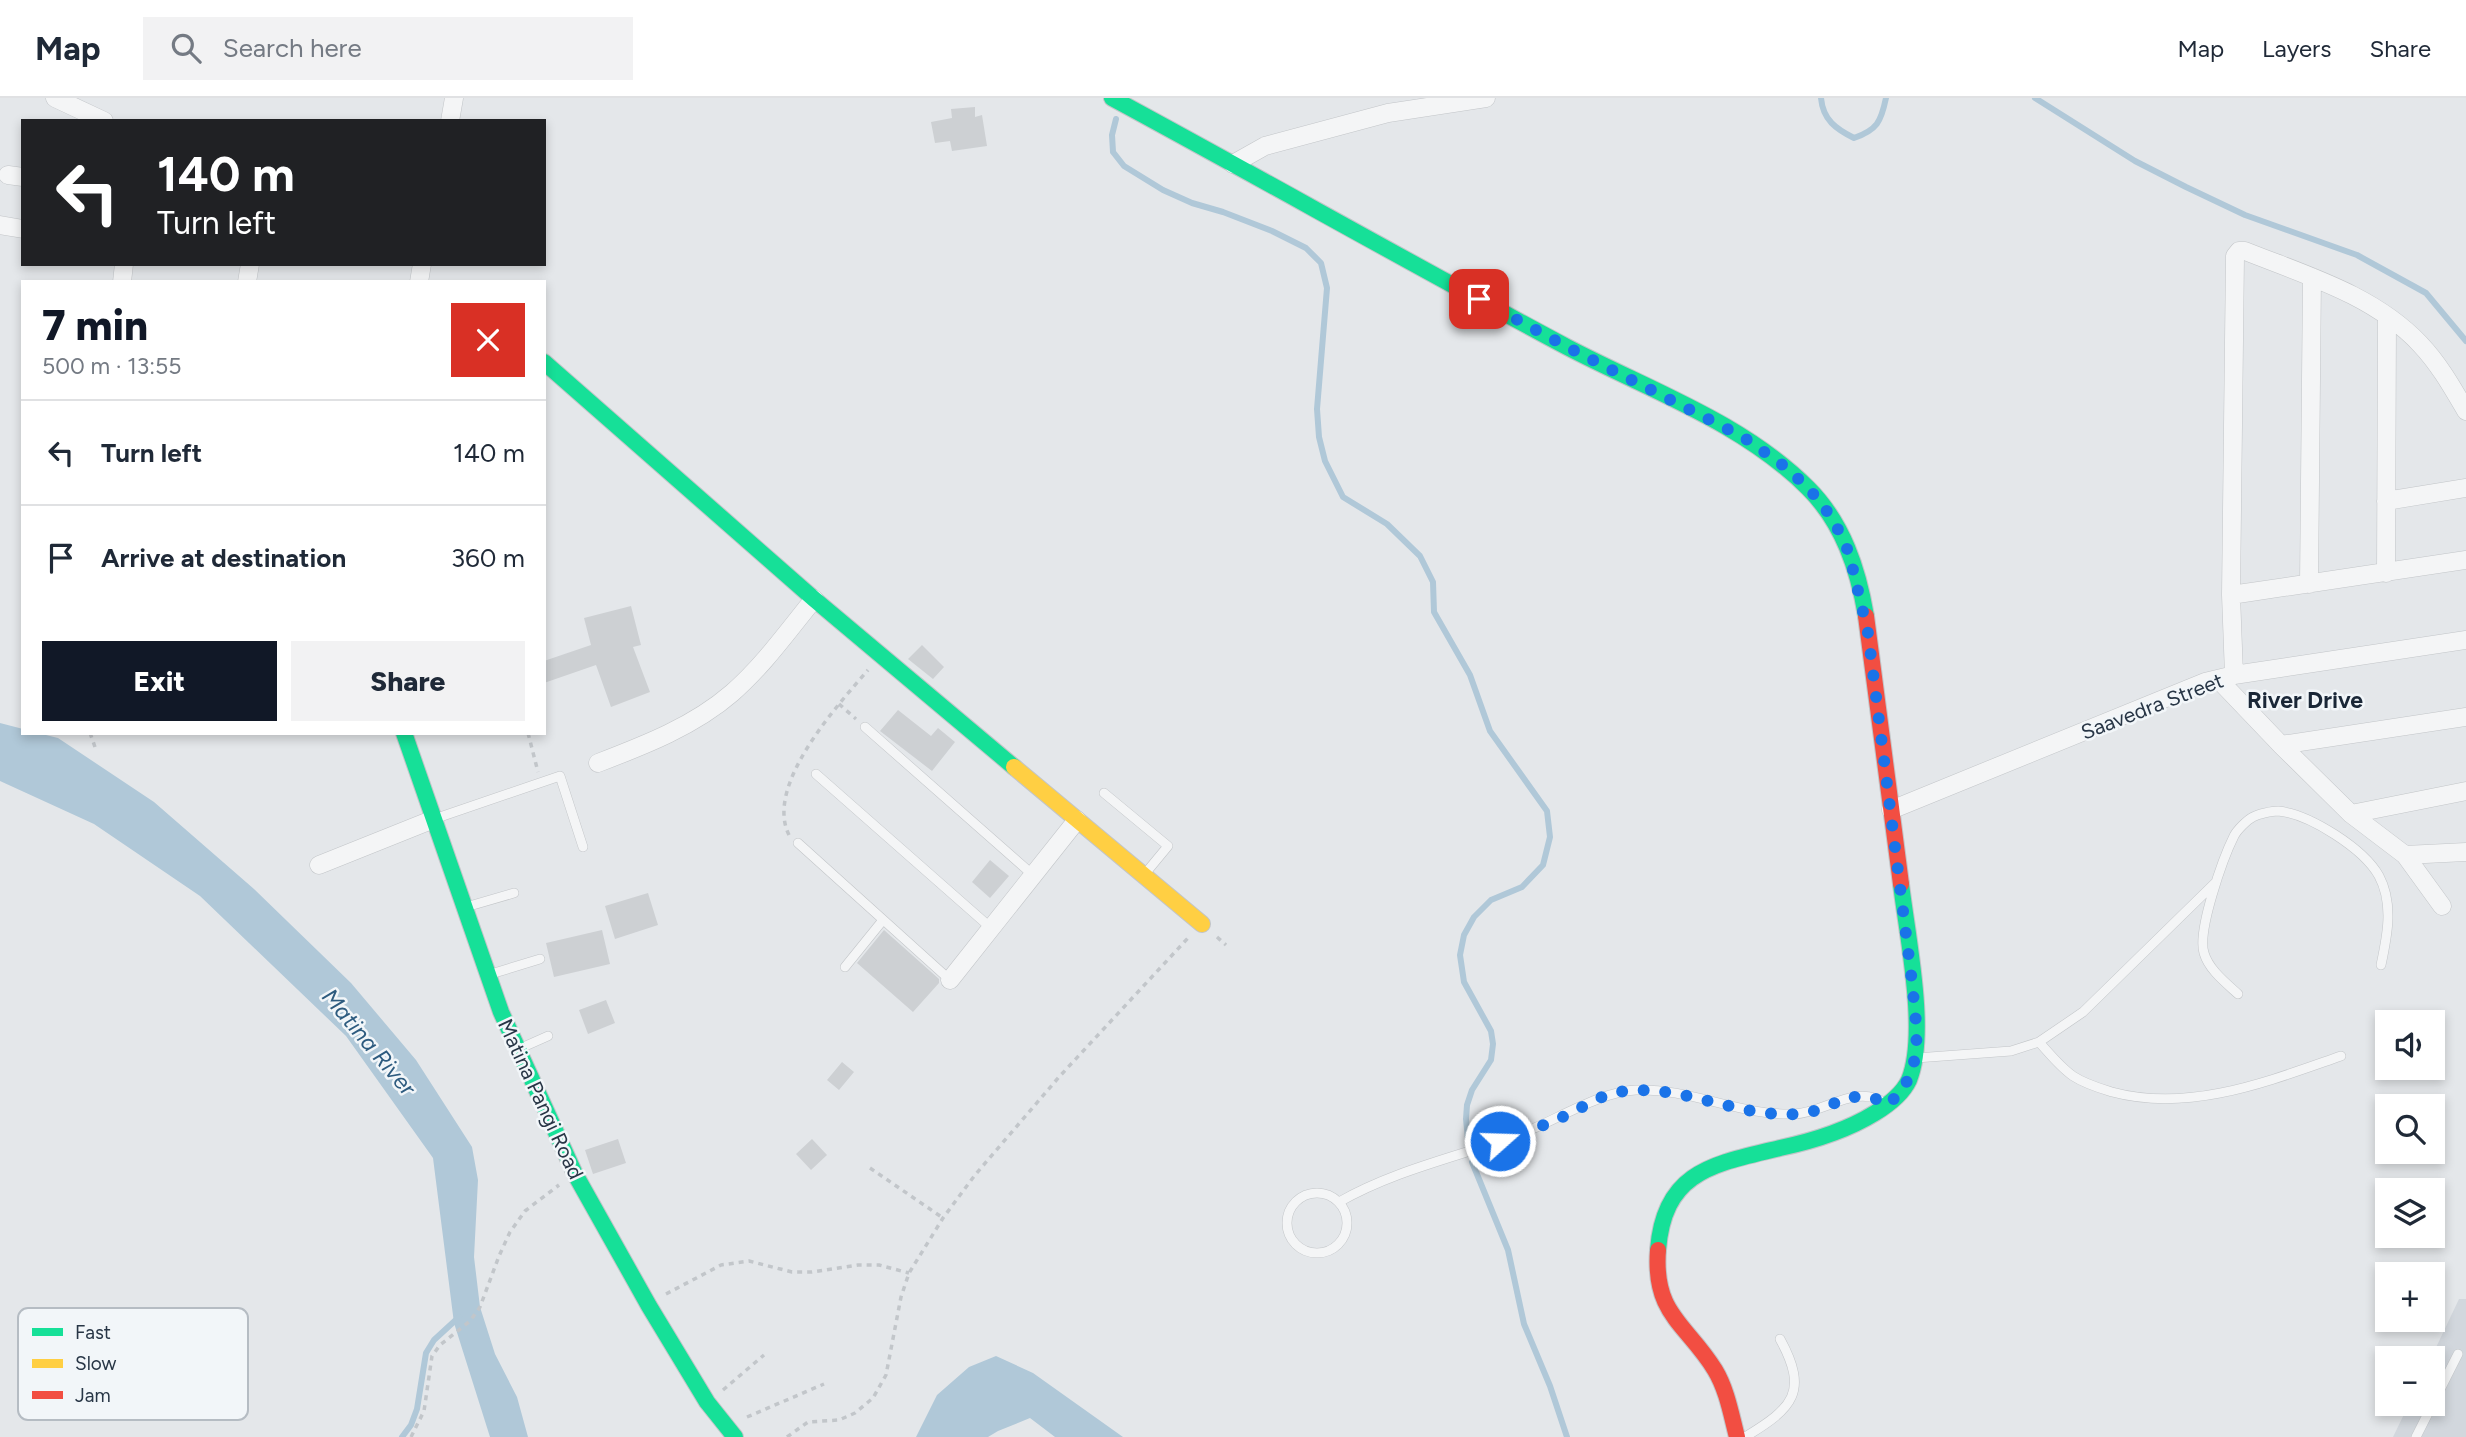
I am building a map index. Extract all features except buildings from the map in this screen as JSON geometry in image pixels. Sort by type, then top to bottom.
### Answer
[{"type":"street","points":[[55,98],[100,119]]},
{"type":"street","points":[[450,119],[454,98]]},
{"type":"street","points":[[1112,98],[1571,349],[1743,437],[1787,468],[1810,490],[1833,519],[1849,553],[1860,590],[1868,633],[1892,810],[1912,982],[1915,1058],[1909,1082],[1887,1105],[1822,1137],[1726,1161],[1701,1171],[1683,1184],[1673,1198],[1666,1213],[1658,1251],[1661,1296],[1672,1317],[1718,1375],[1737,1437]]},
{"type":"street","points":[[1233,164],[1265,146],[1388,106],[1486,98]]},
{"type":"street","points":[[0,225],[21,229]]},
{"type":"street","points":[[2442,906],[2405,855],[2351,814],[2281,745],[2226,677],[2231,595],[2235,256],[2239,251],[2245,251],[2312,277],[2339,288],[2387,317],[2418,343],[2446,377],[2466,411]]},
{"type":"street","points":[[2309,584],[2312,277]]},
{"type":"street","points":[[2386,573],[2387,317]]},
{"type":"street","points":[[546,364],[814,599],[1202,925]]},
{"type":"street","points":[[2386,501],[2466,488]]},
{"type":"street","points":[[2231,595],[2466,560]]},
{"type":"street","points":[[598,764],[676,730],[732,694],[757,669],[814,599]]},
{"type":"street","name":"Saavedra Street","points":[[1892,810],[2205,682],[2466,640]]},
{"type":"street","points":[[2281,745],[2466,717]]},
{"type":"street","name":"Matina Pangi Road","points":[[405,735],[501,1012],[575,1174],[707,1402],[731,1432]]},
{"type":"street","points":[[2351,814],[2466,791]]},
{"type":"street","points":[[319,865],[434,819]]},
{"type":"street","points":[[950,980],[1077,820]]},
{"type":"street","points":[[2405,855],[2466,852]]},
{"type":"lane","points":[[865,727],[1033,875]]},
{"type":"lane","points":[[816,774],[990,928]]},
{"type":"lane","points":[[434,819],[560,776],[583,847]]},
{"type":"lane","points":[[1104,793],[1168,846],[1143,875]]},
{"type":"lane","points":[[2238,994],[2217,975],[2204,954],[2202,936],[2217,881],[2235,834],[2251,817],[2277,811],[2312,822],[2358,850],[2379,877],[2387,903],[2388,932],[2381,965]]},
{"type":"lane","points":[[798,843],[950,980]]},
{"type":"lane","points":[[1915,1058],[2011,1051],[2039,1042],[2082,1012],[2217,881]]},
{"type":"lane","points":[[465,908],[514,892]]},
{"type":"lane","points":[[845,967],[883,920]]},
{"type":"lane","points":[[489,975],[540,959]]},
{"type":"lane","points":[[518,1049],[548,1036]]},
{"type":"lane","points":[[2039,1042],[2072,1076],[2093,1086],[2126,1095],[2158,1099],[2228,1091],[2267,1082],[2341,1056]]},
{"type":"lane","points":[[1339,1202],[1395,1174],[1516,1136],[1614,1093],[1655,1090],[1680,1093],[1780,1114],[1814,1111],[1857,1095],[1869,1095],[1887,1105]]},
{"type":"lane","points":[[1318,1193],[1339,1202],[1345,1212],[1347,1224],[1345,1235],[1338,1245],[1317,1253],[1305,1251],[1295,1244],[1289,1234],[1287,1222],[1296,1202],[1306,1195],[1318,1193]]},
{"type":"lane","points":[[1745,1437],[1782,1413],[1792,1395],[1796,1377],[1780,1339]]},
{"type":"lane","points":[[2416,1437],[2458,1354]]},
{"type":"path","points":[[798,843],[789,835],[784,824],[787,797],[801,760],[839,704],[881,655]]},
{"type":"path","points":[[839,704],[865,727]]},
{"type":"path","points":[[91,735],[95,747]]},
{"type":"path","points":[[529,735],[541,783]]},
{"type":"path","points":[[787,1437],[808,1422],[839,1420],[855,1413],[873,1398],[887,1375],[901,1297],[909,1273],[943,1218],[975,1175],[1059,1077],[1202,925]]},
{"type":"path","points":[[870,1168],[943,1218]]},
{"type":"path","points":[[411,1437],[424,1411],[432,1356],[440,1345],[470,1321],[480,1307],[510,1232],[525,1211],[575,1174]]},
{"type":"path","points":[[649,1306],[669,1292],[721,1265],[749,1261],[792,1272],[879,1265],[909,1273]]},
{"type":"path","points":[[707,1402],[764,1355]]},
{"type":"path","points":[[731,1432],[824,1384]]},
{"type":"shaded area","points":[[2459,1299],[2466,1299],[2466,1437],[2393,1437],[2403,1416],[2445,1416],[2445,1346],[2437,1346]]},
{"type":"water","name":"Matina River","points":[[0,723],[21,728],[21,735],[58,738],[154,802],[254,889],[351,983],[416,1060],[472,1147],[478,1180],[474,1257],[480,1307],[495,1354],[517,1397],[528,1437],[490,1437],[454,1323],[433,1158],[346,1036],[200,896],[94,824],[0,781]]},
{"type":"water","points":[[996,1356],[1033,1373],[1123,1437],[1055,1437],[1030,1418],[988,1437],[916,1437],[937,1395],[969,1367]]},
{"type":"waterway","points":[[1821,98],[1824,112],[1832,123],[1854,138],[1868,132],[1877,124],[1886,98]]},
{"type":"waterway","points":[[2035,98],[2135,161],[2186,187],[2245,215],[2357,255],[2426,293],[2466,341]]},
{"type":"waterway","points":[[1116,119],[1112,135],[1113,152],[1124,166],[1163,190],[1192,203],[1272,231],[1306,248],[1321,263],[1327,288],[1317,409],[1319,437],[1325,461],[1343,497],[1387,524],[1420,556],[1433,582],[1434,612],[1470,675],[1490,731],[1547,811],[1550,837],[1543,865],[1522,887],[1491,900],[1474,917],[1464,935],[1460,955],[1464,982],[1491,1031],[1493,1044],[1491,1060],[1472,1090],[1467,1105],[1468,1139]]},
{"type":"waterway","points":[[1472,1162],[1508,1250],[1524,1324],[1550,1386],[1567,1437]]},
{"type":"waterway","points":[[402,1437],[411,1425],[417,1409],[426,1353],[434,1340],[459,1317]]},
{"type":"traffic: fast","points":[[1112,98],[1567,347],[1694,409],[1754,444],[1808,488],[1831,516],[1853,564],[1866,616]]},
{"type":"traffic: fast","points":[[546,364],[814,599],[1014,767]]},
{"type":"traffic: fast","points":[[405,735],[501,1012],[575,1174],[707,1402],[735,1437]]},
{"type":"traffic: fast","points":[[1658,1250],[1662,1223],[1670,1203],[1682,1187],[1697,1175],[1734,1159],[1805,1142],[1841,1130],[1885,1107],[1906,1085],[1914,1060],[1917,1037],[1914,984],[1901,884]]},
{"type":"traffic: slow","points":[[1014,767],[1202,924]]},
{"type":"traffic: jam","points":[[1866,616],[1901,884]]},
{"type":"traffic: jam","points":[[1658,1250],[1658,1272],[1666,1304],[1715,1370],[1723,1386],[1737,1437]]},
{"type":"district","name":"River Drive","points":[[2305,700]]},
{"type":"route","points":[[1479,299],[1743,437],[1787,468],[1810,490],[1833,519],[1849,553],[1860,590],[1868,633],[1892,810],[1916,1036],[1915,1058],[1909,1082],[1887,1105],[1869,1095],[1857,1095],[1814,1111],[1780,1114],[1680,1093],[1634,1090],[1599,1098],[1555,1120],[1500,1141]]}]
